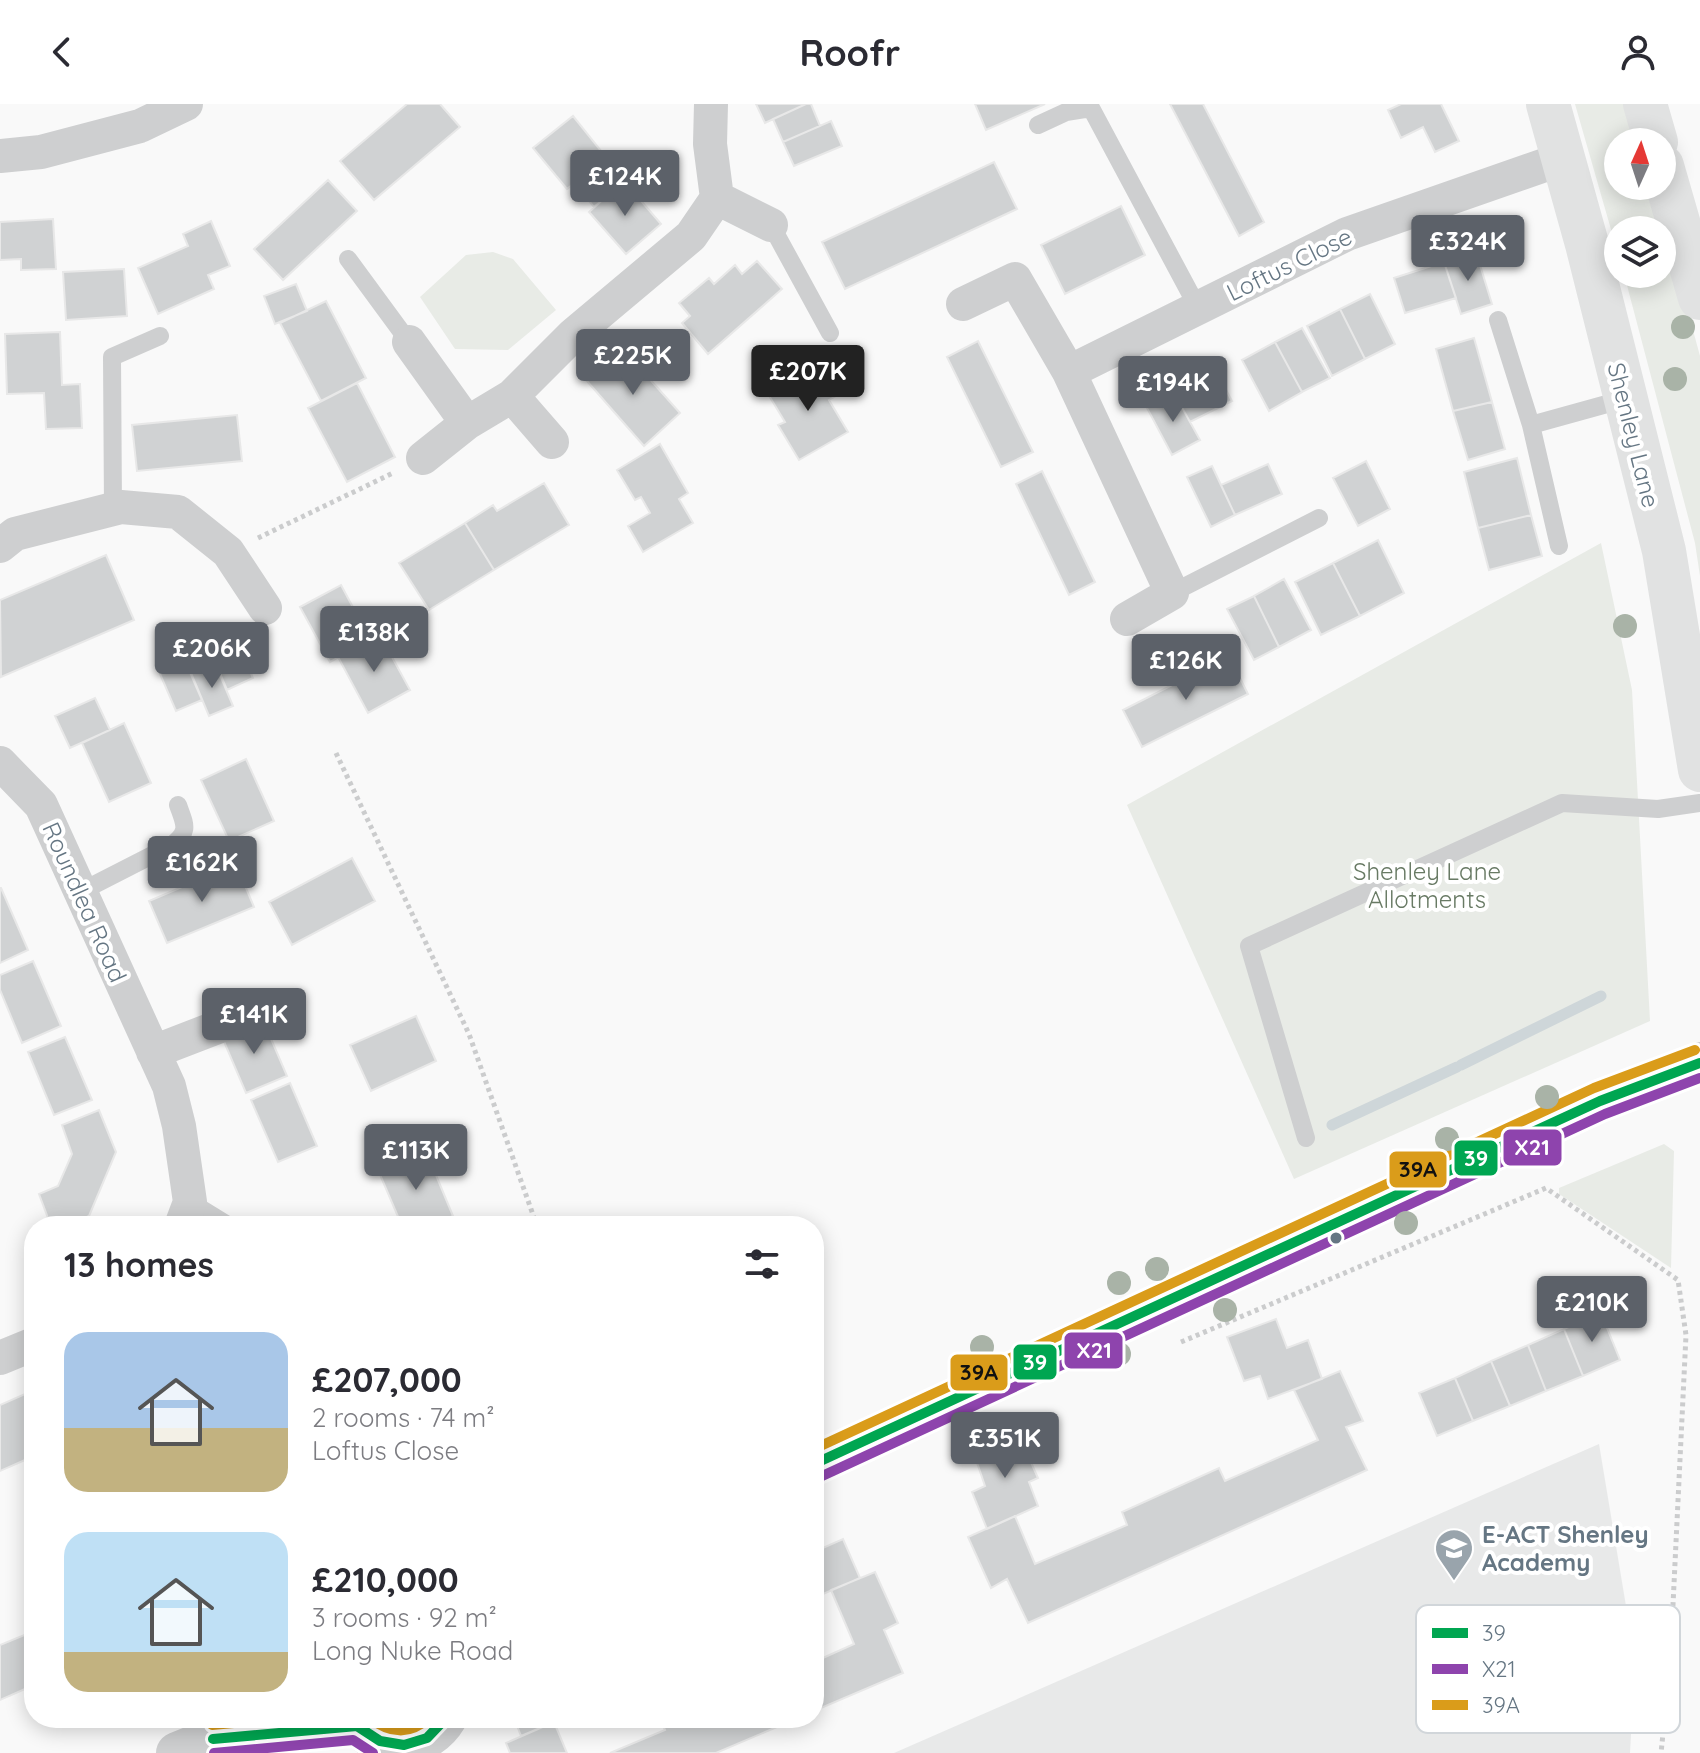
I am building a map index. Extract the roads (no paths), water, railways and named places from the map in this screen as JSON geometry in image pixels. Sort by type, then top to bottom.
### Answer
[{"type":"main road","name":"Shenley Lane","points":[[1548,104],[1587,244],[1664,551],[1700,770]]},
{"type":"main road","points":[[1645,104],[1652,128]]},
{"type":"main road","points":[[1672,200],[1700,298]]},
{"type":"street","points":[[0,156],[41,152],[140,126],[186,104]]},
{"type":"street","points":[[423,458],[467,423],[512,396],[573,335],[691,236],[717,198],[710,144],[711,104]]},
{"type":"street","name":"Loftus Close","points":[[1069,372],[1347,234],[1562,159]]},
{"type":"street","points":[[717,198],[771,225]]},
{"type":"street","points":[[963,304],[1015,279],[1069,372],[1172,593],[1127,619]]},
{"type":"street","points":[[409,342],[467,423]]},
{"type":"street","points":[[512,396],[552,442]]},
{"type":"street","points":[[0,546],[15,534],[121,507],[178,512],[228,552],[265,608]]},
{"type":"street","name":"Roundlea Road","points":[[0,763],[41,805],[169,1086],[179,1126],[186,1214]]},
{"type":"street","points":[[153,1052],[244,1017]]},
{"type":"street","points":[[824,1459],[1600,1101],[1700,1063]]},
{"type":"street","points":[[0,1358],[24,1348]]},
{"type":"street","points":[[195,1746],[241,1728]]},
{"type":"street","points":[[195,1746],[315,1728]]},
{"type":"street","points":[[361,1728],[371,1738],[387,1745],[427,1741]]},
{"type":"lane","points":[[1038,125],[1066,112],[1091,108],[1198,308]]},
{"type":"lane","points":[[771,225],[830,333]]},
{"type":"lane","points":[[348,259],[409,342]]},
{"type":"lane","points":[[1498,320],[1531,425],[1559,546]]},
{"type":"lane","points":[[113,509],[112,357],[160,336]]},
{"type":"lane","points":[[1531,425],[1625,399]]},
{"type":"lane","points":[[1172,593],[1319,518]]},
{"type":"lane","points":[[1306,1138],[1249,946],[1562,803],[1658,809],[1700,803]]},
{"type":"lane","points":[[80,892],[183,837],[185,826],[178,805]]},
{"type":"waterway","points":[[1461,1065],[1601,996]]},
{"type":"waterway","points":[[1332,1125],[1457,1067]]},
{"type":"place","name":"E-ACT Shenley Academy","points":[[1454,1582]]},
{"type":"park label","name":"Shenley Lane Allotments","points":[[1427,885]]}]
